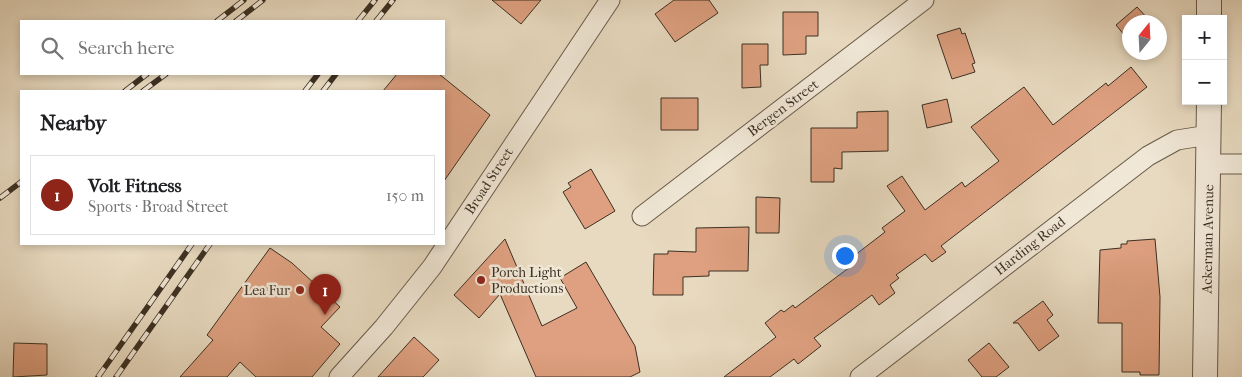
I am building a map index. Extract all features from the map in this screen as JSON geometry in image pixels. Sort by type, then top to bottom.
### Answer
[{"type":"street","name":"Broad Street","points":[[339,377],[384,327],[432,267],[610,0]]},
{"type":"street","name":"Bergen Street","points":[[642,216],[924,0]]},
{"type":"street","points":[[1209,0],[1209,15]]},
{"type":"street","name":"Ackerman Avenue","points":[[1205,377],[1210,164],[1209,105]]},
{"type":"street","name":"Harding Road","points":[[860,377],[1148,156],[1177,140],[1209,135]]},
{"type":"street","points":[[1210,164],[1242,164]]},
{"type":"building","points":[[492,0],[541,0],[521,24]]},
{"type":"building","points":[[674,0],[709,0],[718,13],[675,42],[655,14]]},
{"type":"building","points":[[1137,7],[1144,15],[1128,15]]},
{"type":"building","points":[[783,12],[818,12],[818,36],[806,36],[806,54],[783,55]]},
{"type":"building","points":[[1122,20],[1122,32],[1116,25]]},
{"type":"building","points":[[960,28],[962,34],[965,33],[975,63],[972,64],[975,72],[952,79],[937,35]]},
{"type":"building","points":[[742,44],[768,44],[768,65],[760,65],[761,87],[742,88]]},
{"type":"building","points":[[1131,67],[1147,87],[941,246],[946,252],[932,262],[925,254],[896,275],[899,278],[890,285],[895,293],[879,305],[872,295],[814,338],[821,346],[798,364],[794,359],[770,377],[724,377],[776,337],[765,323],[781,310],[784,312],[793,305],[795,308],[850,267],[846,262],[885,232],[882,228],[905,211],[887,186],[902,176],[925,210],[962,182],[965,187],[999,161],[971,127],[1024,87],[1053,125],[1106,83],[1108,86]]},
{"type":"building","points":[[396,75],[440,75],[490,115],[445,180],[445,90],[384,90]]},
{"type":"building","points":[[661,98],[698,98],[698,130],[661,130]]},
{"type":"building","points":[[947,99],[952,122],[927,128],[922,105]]},
{"type":"building","points":[[888,111],[888,151],[842,152],[842,169],[834,168],[834,182],[811,182],[811,128],[857,128],[857,112]]},
{"type":"building","points":[[591,169],[615,211],[585,229],[563,192],[571,187],[568,183]]},
{"type":"building","points":[[756,197],[780,198],[779,233],[756,233]]},
{"type":"building","points":[[749,227],[748,271],[709,271],[709,276],[683,277],[683,295],[653,295],[654,254],[668,254],[668,251],[696,252],[696,228]]},
{"type":"building","points":[[505,239],[542,326],[577,308],[560,278],[586,262],[635,346],[640,372],[630,377],[536,377],[500,294],[479,318],[454,295]]},
{"type":"building","points":[[1155,239],[1160,297],[1159,375],[1140,375],[1140,372],[1122,372],[1122,323],[1098,323],[1100,250],[1121,248],[1121,244],[1127,244],[1127,241]]},
{"type":"building","points":[[270,248],[292,263],[340,307],[321,327],[340,344],[312,377],[256,377],[240,362],[227,377],[180,377],[213,340],[207,335]]},
{"type":"building","points":[[1043,301],[1053,315],[1047,320],[1059,336],[1039,351],[1018,323],[1013,323]]},
{"type":"building","points":[[414,337],[439,360],[423,377],[378,377]]},
{"type":"building","points":[[14,343],[47,344],[47,375],[13,377]]},
{"type":"building","points":[[989,343],[1009,367],[996,377],[982,377],[968,360]]},
{"type":"railway","points":[[218,20],[244,0]]},
{"type":"railway","points":[[237,20],[263,0]]},
{"type":"railway","points":[[359,20],[375,0]]},
{"type":"railway","points":[[377,20],[393,0]]},
{"type":"railway","points":[[126,90],[146,75]]},
{"type":"railway","points":[[144,90],[165,75]]},
{"type":"railway","points":[[306,90],[317,75]]},
{"type":"railway","points":[[324,90],[335,75]]},
{"type":"railway","points":[[0,198],[20,183]]},
{"type":"railway","points":[[98,377],[191,245]]},
{"type":"railway","points":[[116,377],[209,245]]},
{"type":"place","name":"Porch Light Productions","points":[[481,280]]},
{"type":"place","name":"Lea Fur","points":[[300,290]]},
{"type":"place","name":"Volt Fitness","points":[[325,315]]}]
